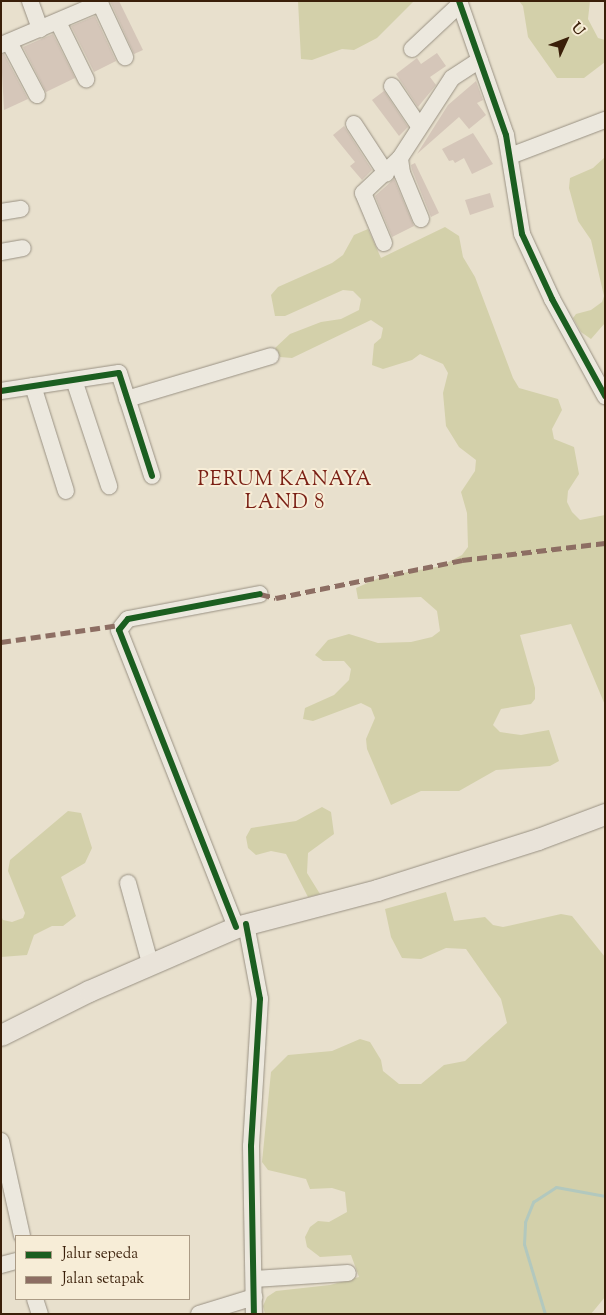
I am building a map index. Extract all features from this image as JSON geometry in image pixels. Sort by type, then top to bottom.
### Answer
[{"type":"main road","points":[[1,1035],[150,963],[241,925],[376,890],[538,839],[605,814]]},
{"type":"street","points":[[30,1],[40,29]]},
{"type":"street","points":[[37,95],[5,44],[58,22],[99,2],[125,56]]},
{"type":"street","points":[[412,49],[459,2],[480,60],[510,156],[514,200],[522,234],[552,299],[605,396]]},
{"type":"street","points":[[58,22],[86,79]]},
{"type":"street","points":[[384,243],[363,192],[386,173],[400,158],[419,126],[452,78],[480,60]]},
{"type":"street","points":[[392,86],[419,126]]},
{"type":"street","points":[[510,156],[605,120]]},
{"type":"street","points":[[354,124],[386,173]]},
{"type":"street","points":[[400,158],[402,173],[421,219]]},
{"type":"street","points":[[1,212],[21,209]]},
{"type":"street","points":[[1,252],[23,248]]},
{"type":"street","points":[[128,399],[271,356]]},
{"type":"street","points":[[1,391],[119,373],[152,476]]},
{"type":"street","points":[[74,380],[109,486]]},
{"type":"street","points":[[33,386],[66,491]]},
{"type":"street","points":[[254,1314],[251,1146],[260,1000],[241,925],[119,630],[128,619],[260,594]]},
{"type":"street","points":[[128,883],[150,963]]},
{"type":"street","points":[[1,1141],[22,1235]]},
{"type":"street","points":[[1,1265],[15,1261]]},
{"type":"street","points":[[254,1279],[348,1273]]},
{"type":"street","points":[[199,1314],[254,1297]]},
{"type":"street","points":[[35,1300],[40,1314]]},
{"type":"shaded area","points":[[298,1],[414,1],[377,38],[354,50],[342,49],[312,60],[301,59]]},
{"type":"shaded area","points":[[519,1],[590,1],[588,19],[598,38],[605,40],[605,62],[584,78],[557,78],[528,37],[523,6]]},
{"type":"shaded area","points":[[605,157],[605,323],[591,339],[581,332],[573,318],[576,314],[591,310],[602,302],[604,296],[591,240],[578,221],[569,188],[570,178],[593,168]]},
{"type":"shaded area","points":[[445,227],[459,236],[463,257],[475,277],[513,378],[519,388],[558,399],[562,410],[552,429],[554,439],[574,447],[579,474],[568,491],[567,502],[572,512],[580,520],[605,515],[605,705],[571,624],[520,635],[535,688],[535,699],[531,704],[501,709],[493,725],[500,732],[521,735],[549,730],[559,761],[550,766],[496,770],[459,791],[421,791],[391,805],[367,749],[366,739],[375,718],[371,708],[361,703],[313,721],[303,719],[305,708],[334,695],[349,680],[351,669],[344,661],[323,661],[315,655],[328,640],[349,634],[378,643],[411,642],[432,637],[440,631],[437,611],[421,597],[358,599],[356,588],[381,577],[441,566],[462,555],[468,547],[467,513],[461,492],[475,471],[476,460],[459,447],[446,426],[443,393],[448,373],[443,364],[420,354],[412,360],[383,369],[372,365],[374,344],[381,338],[383,328],[371,320],[292,358],[280,357],[275,348],[290,334],[321,322],[341,319],[359,310],[361,299],[353,291],[343,290],[285,316],[275,316],[271,295],[278,287],[332,263],[343,255],[354,235],[368,229],[381,258]]},
{"type":"shaded area","points":[[322,807],[331,812],[334,834],[308,853],[307,873],[320,894],[308,897],[286,854],[271,851],[256,855],[248,848],[246,837],[251,828],[296,821]]},
{"type":"shaded area","points":[[68,811],[81,813],[92,848],[85,863],[61,877],[76,916],[63,926],[52,926],[34,935],[27,955],[1,957],[1,916],[3,920],[12,922],[23,918],[25,913],[8,871],[10,860]]},
{"type":"shaded area","points":[[446,892],[454,921],[485,917],[493,925],[503,927],[561,914],[572,916],[605,957],[605,1297],[591,1314],[265,1314],[263,1306],[267,1297],[276,1291],[330,1285],[359,1277],[351,1255],[320,1257],[307,1247],[305,1237],[310,1227],[318,1221],[329,1222],[347,1212],[345,1192],[332,1188],[310,1189],[306,1179],[268,1170],[262,1162],[271,1072],[288,1055],[332,1051],[360,1039],[370,1042],[381,1060],[383,1071],[399,1084],[421,1084],[444,1065],[465,1061],[507,1023],[501,999],[466,949],[446,948],[421,959],[402,958],[391,937],[385,909]]},
{"type":"building","points":[[110,1],[119,1],[143,50],[134,54]]},
{"type":"building","points":[[95,16],[116,61],[94,72],[71,26]]},
{"type":"building","points":[[53,34],[75,78],[46,92],[23,47]]},
{"type":"building","points":[[437,53],[446,66],[430,77],[436,85],[418,107],[396,74],[417,58],[421,64]]},
{"type":"building","points":[[4,54],[28,99],[4,110],[1,55]]},
{"type":"building","points":[[476,81],[483,100],[477,103],[486,115],[469,129],[459,117],[417,154],[448,105]]},
{"type":"building","points":[[384,91],[408,127],[399,136],[372,100]]},
{"type":"building","points":[[344,126],[372,170],[362,180],[350,166],[355,162],[333,135]]},
{"type":"building","points":[[473,133],[493,164],[472,174],[464,158],[455,163],[453,160],[449,161],[442,149]]},
{"type":"building","points":[[415,163],[439,213],[431,217],[412,170],[411,165]]},
{"type":"building","points":[[394,179],[414,226],[392,237],[375,196]]},
{"type":"building","points":[[490,193],[494,207],[470,215],[465,200]]},
{"type":"waterway","points":[[545,1314],[524,1244],[525,1222],[533,1202],[556,1187],[605,1196]]},
{"type":"marked path","points":[[260,594],[276,598],[462,560],[605,543]]},
{"type":"marked path","points":[[1,642],[120,625]]},
{"type":"cycle path","points":[[459,1],[506,135],[522,234],[552,299],[605,396]]},
{"type":"cycle path","points":[[1,391],[119,373],[152,476]]},
{"type":"cycle path","points":[[236,927],[119,630],[128,619],[260,594]]},
{"type":"cycle path","points":[[246,924],[260,999],[251,1146],[254,1314]]},
{"type":"district","name":"PERUM KANAYA LAND 8","points":[[285,492]]}]
